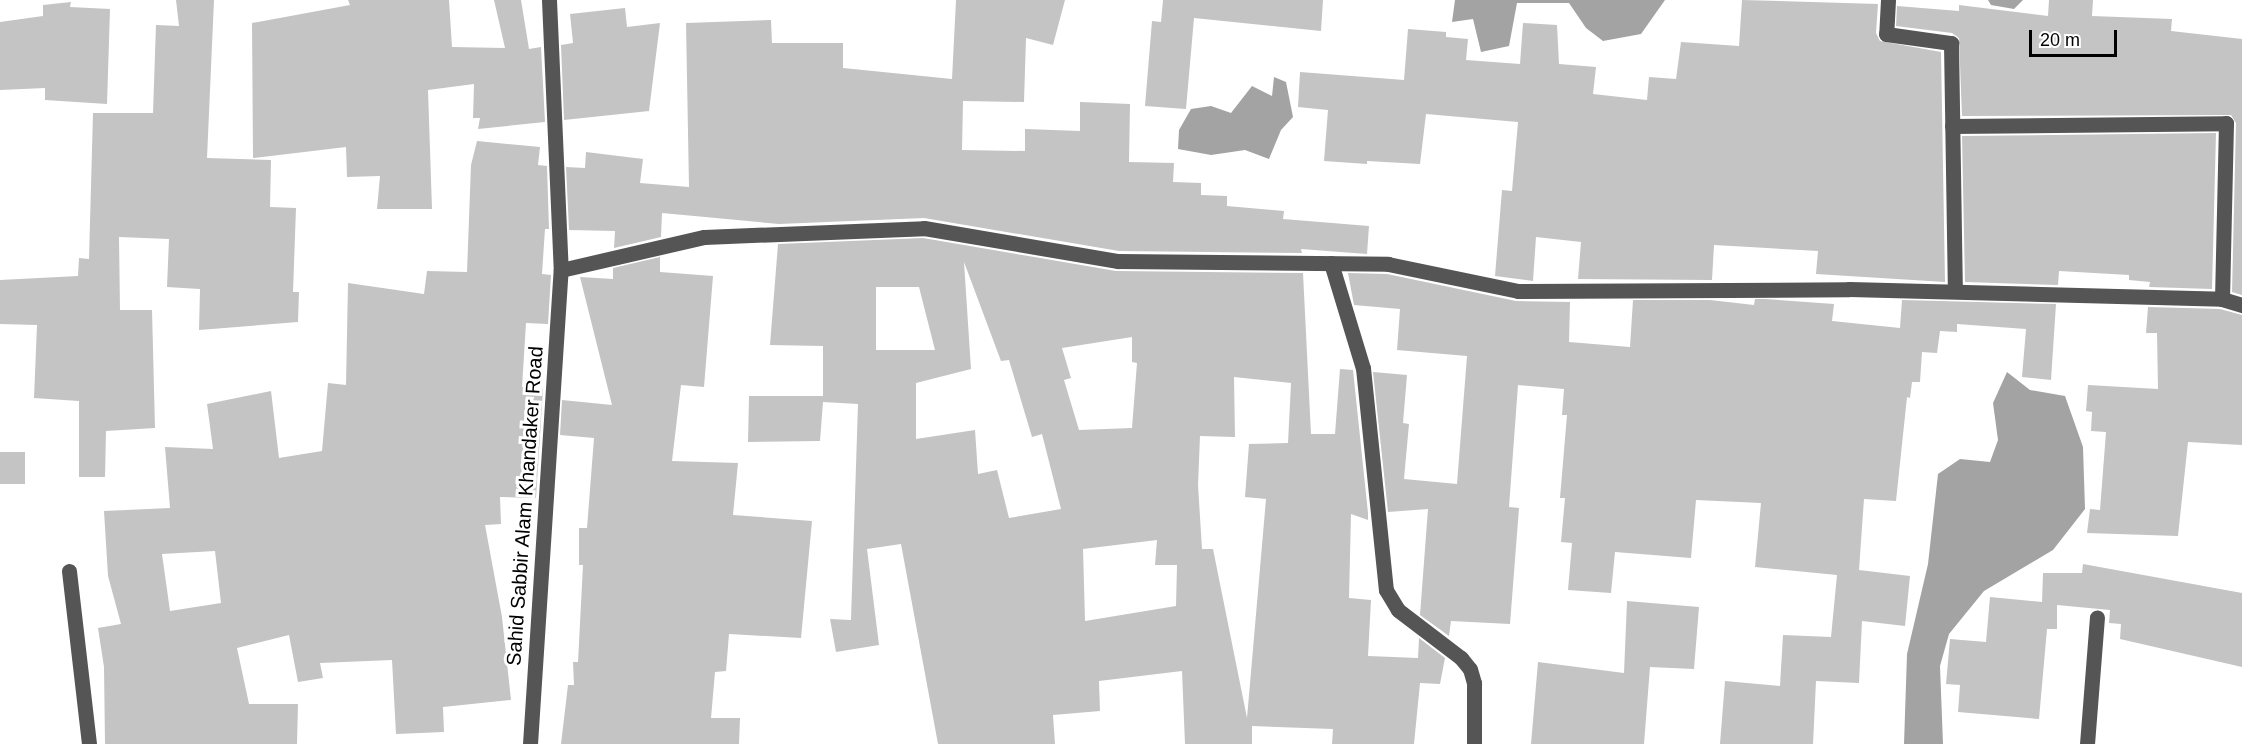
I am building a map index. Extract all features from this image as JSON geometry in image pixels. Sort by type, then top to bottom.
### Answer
[{"type":"street","name":"Sahid Sabbir Alam Khandaker Road","points":[[530,744],[561,270],[549,0]]},
{"type":"street","points":[[1888,0],[1886,34],[1951,43],[1955,291]]},
{"type":"street","points":[[1952,126],[2226,123],[2222,299]]},
{"type":"street","points":[[561,270],[705,237],[924,228],[1118,261],[1388,264],[1518,291],[1955,291],[2222,299],[2242,305]]},
{"type":"street","points":[[1331,263],[1363,368],[1386,590],[1398,610],[1461,658],[1470,669],[1474,682],[1474,744]]},
{"type":"street","points":[[69,571],[89,744]]},
{"type":"street","points":[[2087,744],[2097,617]]},
{"type":"shaded area","points":[[1455,0],[1665,0],[1641,34],[1603,41],[1586,28],[1569,3],[1517,3],[1509,46],[1481,52],[1473,19],[1452,22]]},
{"type":"shaded area","points":[[1988,0],[2023,0],[2014,9],[1991,5]]},
{"type":"shaded area","points":[[1274,77],[1286,82],[1293,117],[1281,130],[1269,159],[1245,150],[1211,155],[1178,149],[1179,130],[1191,109],[1211,106],[1231,113],[1252,86],[1272,96]]},
{"type":"shaded area","points":[[2007,372],[2030,390],[2065,396],[2083,447],[2085,509],[2053,550],[1984,591],[1949,634],[1940,666],[1943,744],[1904,744],[1907,654],[1928,564],[1938,474],[1960,459],[1990,462],[1998,440],[1993,403]]},
{"type":"building","points":[[176,0],[214,0],[207,158],[271,160],[270,207],[296,208],[293,292],[299,292],[298,322],[199,330],[200,289],[167,287],[169,239],[119,237],[120,310],[152,310],[155,428],[106,431],[105,477],[79,477],[79,401],[34,398],[37,325],[0,324],[0,280],[78,276],[79,258],[89,259],[93,113],[153,113],[156,25],[179,26]]},
{"type":"building","points":[[348,0],[449,0],[452,47],[505,48],[494,0],[521,0],[529,49],[541,47],[545,122],[478,129],[480,118],[473,118],[474,84],[428,90],[432,209],[377,209],[380,176],[347,177],[346,147],[253,158],[252,23],[350,5]]},
{"type":"building","points":[[956,0],[1065,0],[1053,45],[1026,38],[1024,102],[963,101],[962,150],[1025,151],[1025,129],[1080,131],[1080,102],[1130,104],[1129,162],[1174,163],[1173,182],[1201,183],[1201,195],[1227,196],[1227,206],[1284,211],[1283,219],[1369,226],[1367,254],[1301,249],[1302,253],[1119,251],[924,218],[779,224],[662,213],[661,237],[614,248],[615,231],[569,230],[566,167],[585,168],[586,152],[643,159],[640,183],[689,187],[686,23],[771,20],[772,43],[843,43],[843,68],[952,79]]},
{"type":"building","points":[[1163,0],[1323,0],[1321,31],[1194,18],[1186,109],[1145,106],[1152,21],[1161,22]]},
{"type":"building","points":[[1742,0],[1878,4],[1876,33],[1880,41],[1941,52],[1945,282],[1816,274],[1818,251],[1714,245],[1712,280],[1578,279],[1581,242],[1536,237],[1533,281],[1495,276],[1502,190],[1512,191],[1518,122],[1426,114],[1420,164],[1367,161],[1367,164],[1324,161],[1328,110],[1298,107],[1300,72],[1404,80],[1408,29],[1446,32],[1446,37],[1468,39],[1466,60],[1520,64],[1523,23],[1557,25],[1559,64],[1596,67],[1593,94],[1647,100],[1649,77],[1676,79],[1681,42],[1739,46]]},
{"type":"building","points":[[2049,0],[2093,0],[2092,16],[2172,19],[2171,31],[2242,39],[2242,295],[2232,292],[2236,123],[2231,115],[1962,116],[1959,38],[1952,33],[1896,26],[1897,6],[1959,11],[1959,5],[2048,16]]},
{"type":"building","points":[[71,2],[70,7],[110,9],[107,104],[45,100],[45,88],[0,90],[0,22],[43,16],[43,5]]},
{"type":"building","points":[[625,8],[627,27],[660,23],[649,111],[564,120],[561,45],[573,43],[570,14]]},
{"type":"building","points":[[2216,133],[2212,289],[2149,287],[2150,282],[2129,280],[2129,275],[2059,271],[2058,285],[1965,282],[1962,136]]},
{"type":"building","points":[[477,141],[540,147],[538,165],[547,166],[549,229],[545,229],[542,274],[551,275],[548,324],[526,323],[522,387],[543,389],[536,498],[500,497],[501,524],[485,525],[502,617],[511,700],[443,707],[444,732],[396,734],[392,660],[320,663],[323,678],[298,682],[289,635],[237,648],[249,704],[298,704],[297,744],[105,744],[104,667],[98,628],[121,624],[108,576],[104,511],[170,508],[165,447],[213,449],[207,404],[271,391],[279,458],[322,451],[328,383],[346,385],[348,283],[424,294],[427,271],[467,272],[471,165]],"holes":[[[215,551],[221,603],[170,611],[162,554]]]},
{"type":"building","points":[[923,238],[1116,271],[1303,273],[1311,434],[1335,434],[1340,369],[1353,370],[1368,520],[1351,514],[1349,598],[1371,600],[1368,656],[1418,658],[1419,638],[1445,658],[1440,684],[1420,683],[1414,744],[1332,744],[1333,729],[1252,726],[1252,744],[1185,744],[1182,671],[1099,681],[1100,711],[1053,715],[1055,744],[938,744],[901,544],[867,549],[879,645],[836,652],[830,619],[851,620],[858,404],[823,402],[820,441],[748,442],[749,396],[823,396],[823,346],[770,345],[778,244]],"holes":[[[964,262],[1001,361],[1009,360],[1032,437],[1042,434],[1061,509],[1009,518],[997,470],[978,474],[975,430],[916,439],[916,383],[971,369]],[[876,287],[919,287],[935,350],[876,350]],[[1132,337],[1132,362],[1137,363],[1132,428],[1079,430],[1064,380],[1071,378],[1062,348]],[[1234,377],[1291,383],[1288,443],[1249,444],[1245,497],[1266,499],[1247,718],[1213,549],[1202,549],[1198,485],[1200,436],[1235,437]],[[1157,540],[1155,565],[1177,565],[1176,606],[1085,621],[1083,549]]]},
{"type":"building","points":[[660,257],[660,272],[713,276],[704,387],[681,385],[672,461],[738,463],[733,515],[812,521],[801,638],[729,634],[726,671],[715,672],[711,718],[740,718],[739,744],[561,744],[568,685],[574,685],[573,662],[578,662],[583,565],[579,565],[579,528],[587,528],[594,438],[560,435],[562,400],[612,405],[580,277],[613,279],[613,268]]},
{"type":"building","points":[[1348,273],[1387,274],[1516,301],[1570,302],[1569,342],[1630,347],[1633,300],[1710,300],[1754,305],[1755,299],[1765,299],[1834,304],[1832,321],[1900,328],[1902,300],[2056,304],[2051,380],[2022,377],[2026,329],[1957,324],[1957,332],[1940,331],[1937,353],[1922,352],[1920,382],[1912,382],[1910,398],[1907,397],[1896,501],[1864,499],[1859,570],[1910,576],[1905,626],[1862,621],[1859,683],[1816,681],[1813,744],[1720,744],[1725,681],[1780,686],[1783,635],[1831,637],[1837,575],[1755,567],[1761,503],[1696,500],[1691,558],[1615,552],[1611,593],[1568,590],[1572,543],[1561,542],[1565,498],[1560,498],[1567,415],[1562,415],[1564,389],[1518,385],[1509,507],[1519,508],[1510,624],[1451,621],[1449,636],[1420,615],[1428,509],[1388,512],[1373,372],[1407,375],[1403,423],[1409,424],[1404,479],[1457,484],[1467,356],[1397,350],[1400,309],[1354,305]]},
{"type":"building","points":[[2148,307],[2220,309],[2242,315],[2242,445],[2188,442],[2178,536],[2087,533],[2090,509],[2100,510],[2106,432],[2091,431],[2092,412],[2086,411],[2088,385],[2158,389],[2157,333],[2146,333]]},
{"type":"building","points":[[0,452],[25,452],[25,484],[0,484]]},
{"type":"building","points":[[2083,564],[2242,593],[2242,667],[2120,639],[2121,624],[2109,623],[2110,610],[2057,605],[2057,629],[2047,629],[2039,719],[1958,712],[1960,685],[1946,684],[1950,639],[1986,642],[1990,597],[2042,602],[2043,573],[2082,573]]},
{"type":"building","points":[[1627,601],[1699,607],[1694,669],[1650,667],[1644,744],[1531,744],[1538,662],[1624,673]]}]
